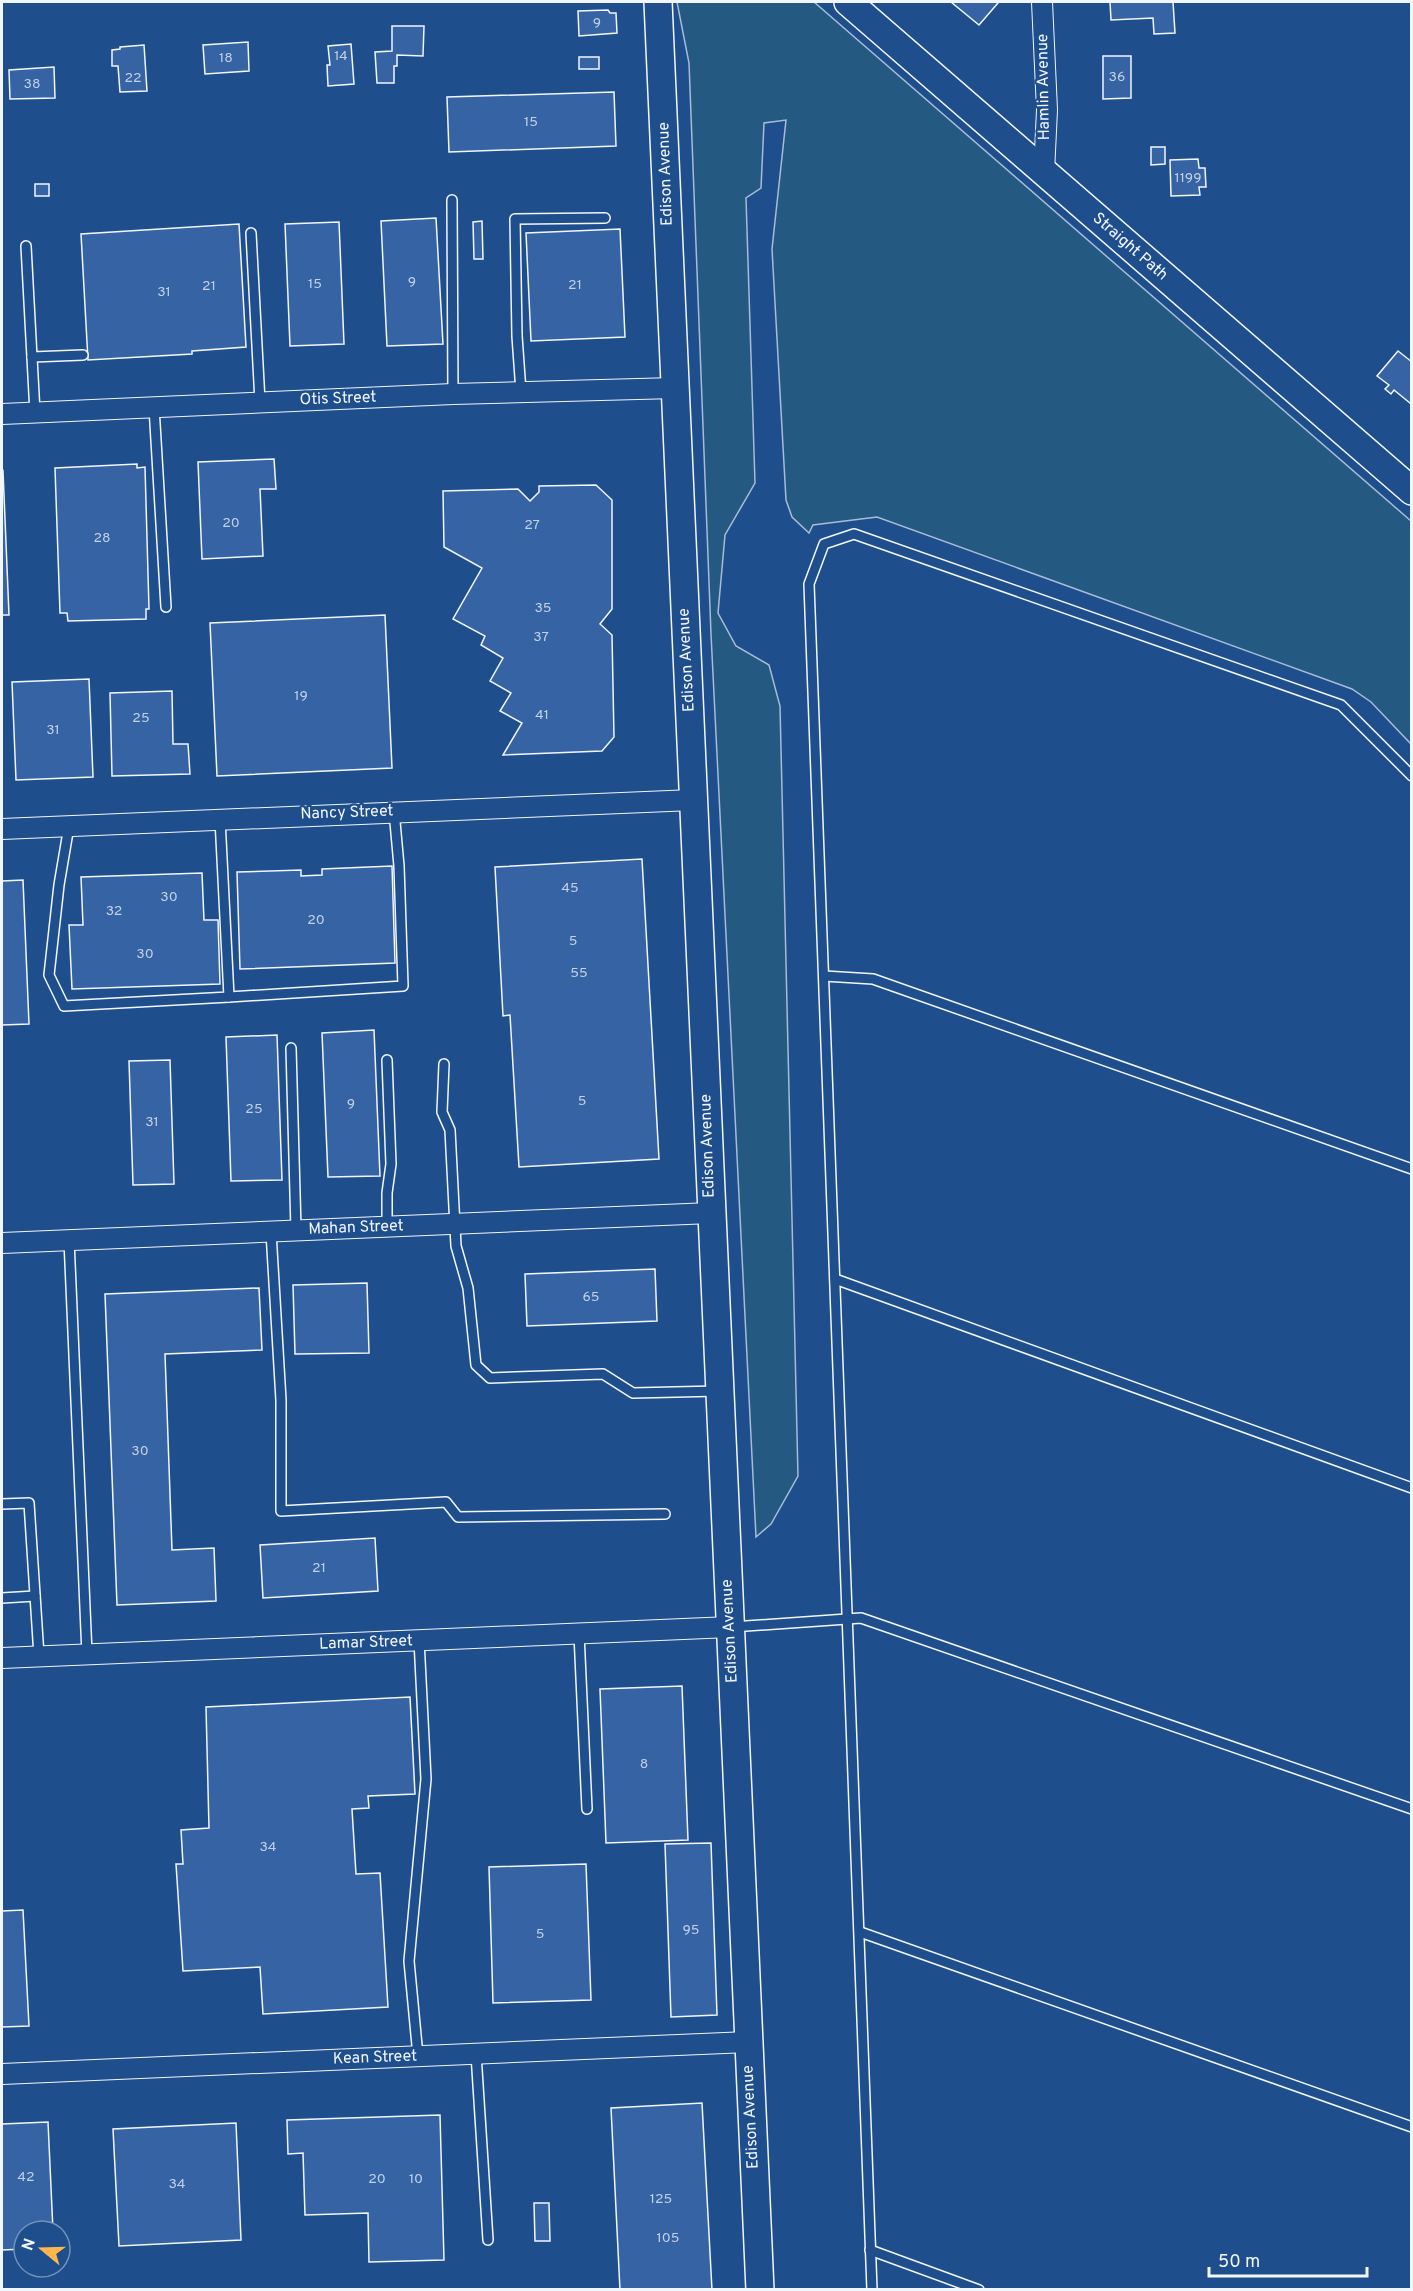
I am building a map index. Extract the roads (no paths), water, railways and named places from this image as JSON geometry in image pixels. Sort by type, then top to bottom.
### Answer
[{"type":"street","name":"Edison Avenue","points":[[658,2],[759,2289]]},
{"type":"street","name":"Straight Path","points":[[848,2],[1412,492]]},
{"type":"street","name":"Hamlin Avenue","points":[[1042,2],[1047,110],[1044,172]]},
{"type":"street","name":"Otis Street","points":[[2,414],[453,394],[675,388]]},
{"type":"street","name":"Nancy Street","points":[[2,829],[693,800]]},
{"type":"street","name":"Mahan Street","points":[[2,1243],[711,1213]]},
{"type":"street","name":"Lamar Street","points":[[2,1658],[730,1628]]},
{"type":"street","name":"Kean Street","points":[[2,2074],[748,2042]]},
{"type":"lane","points":[[452,200],[453,394]]},
{"type":"lane","points":[[521,392],[517,336],[515,219],[605,218]]},
{"type":"lane","points":[[251,233],[260,402]]},
{"type":"lane","points":[[26,246],[34,413]]},
{"type":"lane","points":[[32,357],[83,355]]},
{"type":"lane","points":[[154,407],[166,608]]},
{"type":"lane","points":[[872,2289],[809,584],[824,544],[854,534],[1341,705],[1412,776]]},
{"type":"lane","points":[[69,826],[59,885],[49,975],[64,1006],[403,986],[399,866],[394,811]]},
{"type":"lane","points":[[220,819],[229,997]]},
{"type":"lane","points":[[824,976],[873,979],[1412,1169]]},
{"type":"lane","points":[[291,1048],[296,1230]]},
{"type":"lane","points":[[387,1060],[391,1164],[387,1193],[387,1227]]},
{"type":"lane","points":[[444,1064],[442,1112],[450,1130],[456,1246],[468,1288],[476,1365],[489,1378],[603,1374],[633,1393],[720,1390]]},
{"type":"lane","points":[[271,1232],[281,1400],[281,1511],[446,1502],[458,1518],[665,1514]]},
{"type":"lane","points":[[69,1240],[87,1654]]},
{"type":"lane","points":[[836,1279],[1412,1488]]},
{"type":"lane","points":[[2,1504],[29,1503],[39,1656]]},
{"type":"lane","points":[[2,1598],[35,1596]]},
{"type":"lane","points":[[730,1628],[861,1618],[1412,1809]]},
{"type":"lane","points":[[579,1634],[587,1809]]},
{"type":"lane","points":[[418,2056],[409,1961],[426,1779],[419,1640]]},
{"type":"lane","points":[[860,1932],[1412,2127]]},
{"type":"lane","points":[[476,2054],[488,2240]]},
{"type":"lane","points":[[870,2250],[979,2289]]}]
